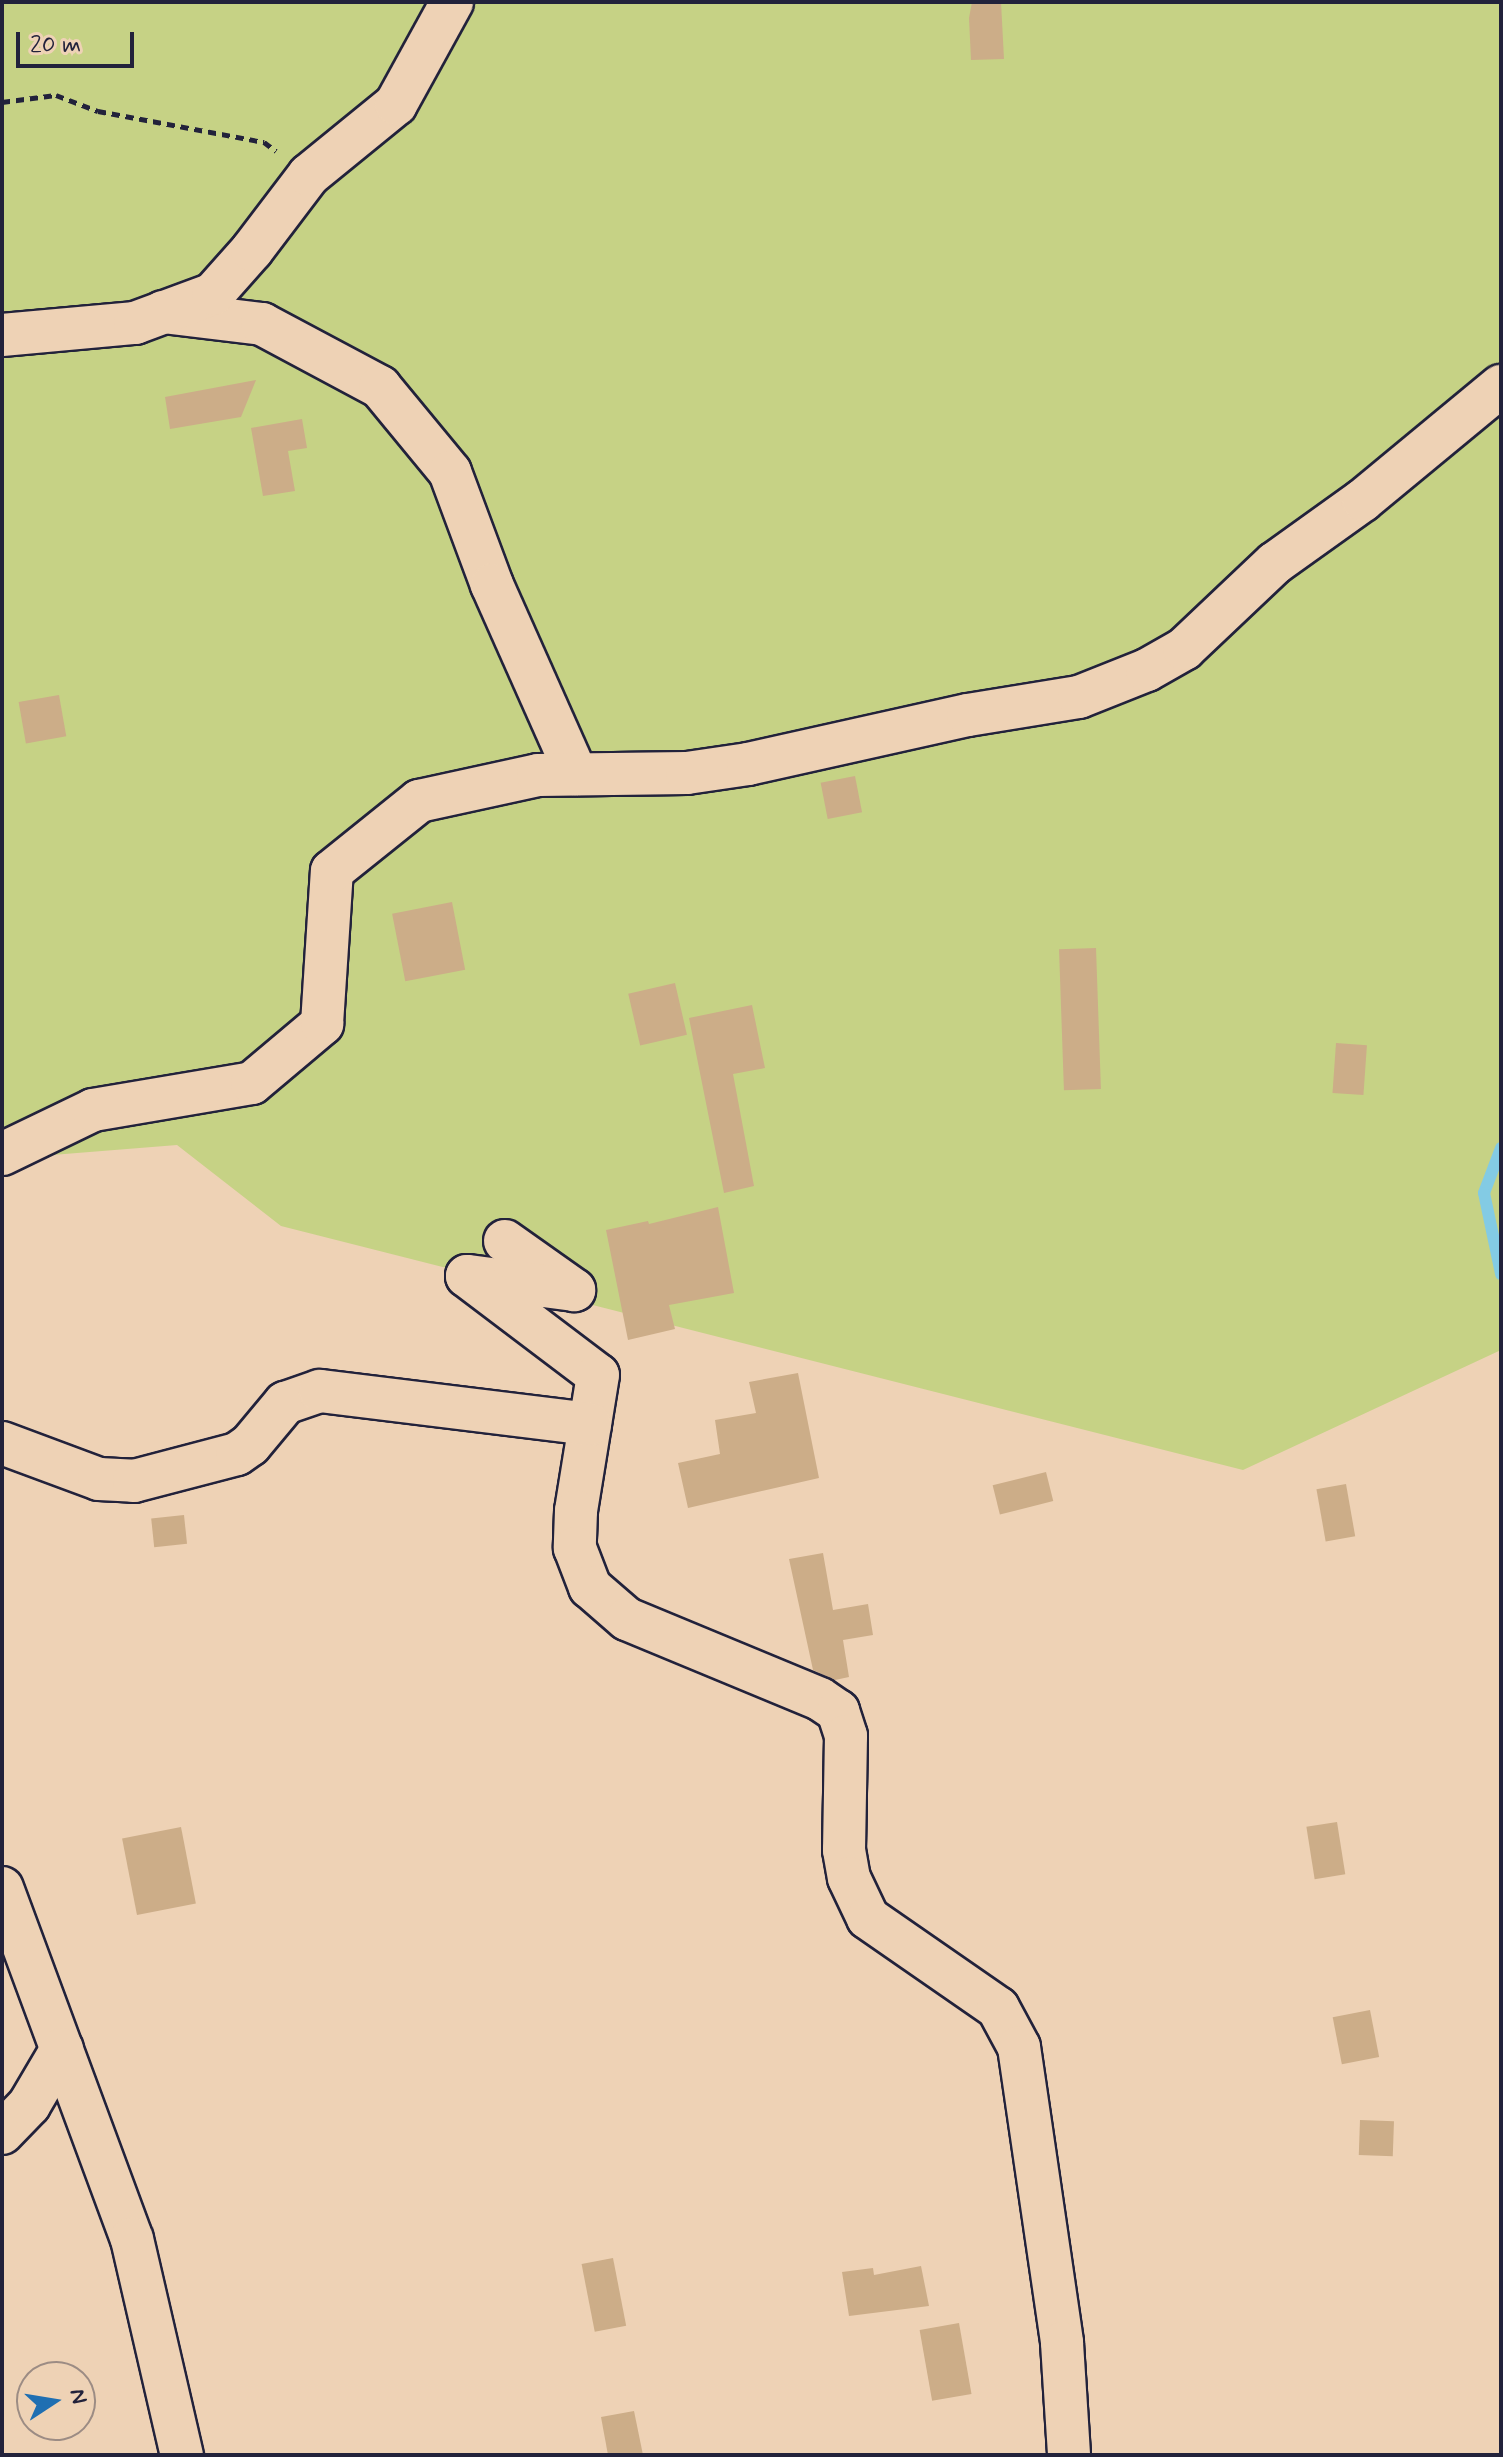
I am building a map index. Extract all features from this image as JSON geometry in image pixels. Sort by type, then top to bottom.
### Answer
[{"type":"street","points":[[2,335],[135,323],[213,294],[252,250],[309,175],[396,104],[452,2]]},
{"type":"street","points":[[163,312],[262,324],[380,387],[450,472],[492,585],[576,774]]},
{"type":"street","points":[[2,1154],[93,1110],[252,1083],[322,1024],[332,871],[419,801],[538,775],[687,773],[748,764],[968,715],[1079,697],[1147,670],[1184,649],[1275,563],[1363,500],[1501,386]]},
{"type":"street","points":[[505,1241],[574,1290],[467,1276],[598,1375],[576,1511],[575,1548],[590,1587],[627,1619],[820,1699],[838,1711],[846,1736],[844,1850],[849,1878],[868,1918],[998,2008],[1019,2047],[1062,2343],[1069,2455]]},
{"type":"street","points":[[2,1443],[59,1467],[99,1479],[134,1481],[237,1454],[250,1445],[285,1403],[320,1391],[590,1424]]},
{"type":"street","points":[[2,1888],[132,2239],[182,2455]]},
{"type":"street","points":[[2,2133],[29,2105],[62,2049]]},
{"type":"path","points":[[2,102],[56,95],[98,111],[264,142],[309,175]]},
{"type":"green space","points":[[2,2],[1501,2],[1501,1350],[1243,1470],[281,1226],[177,1145],[2,1159]]},
{"type":"building","points":[[972,2],[1001,2],[1004,59],[971,60],[969,18]]},
{"type":"building","points":[[256,380],[241,417],[170,429],[165,397]]},
{"type":"building","points":[[302,419],[307,448],[288,451],[295,491],[263,496],[251,428]]},
{"type":"building","points":[[59,695],[66,736],[26,743],[19,702]]},
{"type":"building","points":[[855,776],[862,812],[828,819],[821,783]]},
{"type":"building","points":[[452,902],[465,970],[405,981],[392,914]]},
{"type":"building","points":[[1096,948],[1101,1089],[1064,1090],[1059,949]]},
{"type":"building","points":[[675,983],[687,1035],[640,1045],[628,994]]},
{"type":"building","points":[[752,1005],[765,1068],[733,1074],[754,1186],[724,1193],[689,1018]]},
{"type":"building","points":[[1336,1043],[1367,1045],[1363,1095],[1333,1093]]},
{"type":"building","points":[[718,1207],[734,1293],[669,1305],[675,1329],[628,1340],[606,1230],[648,1221],[649,1224]]},
{"type":"building","points":[[798,1373],[819,1478],[688,1508],[678,1463],[720,1454],[715,1420],[756,1413],[749,1382]]},
{"type":"building","points":[[1046,1472],[1053,1501],[1000,1514],[993,1485]]},
{"type":"building","points":[[1346,1484],[1355,1536],[1326,1541],[1316,1489]]},
{"type":"building","points":[[184,1515],[187,1544],[154,1547],[151,1518]]},
{"type":"building","points":[[823,1553],[833,1610],[868,1604],[873,1635],[843,1640],[849,1677],[835,1680],[813,1670],[789,1559]]},
{"type":"building","points":[[1337,1822],[1345,1874],[1315,1879],[1306,1827]]},
{"type":"building","points":[[181,1827],[196,1904],[137,1915],[122,1838]]},
{"type":"building","points":[[1370,2010],[1379,2057],[1342,2064],[1333,2017]]},
{"type":"building","points":[[1360,2120],[1394,2121],[1393,2156],[1359,2155]]},
{"type":"building","points":[[613,2258],[626,2326],[595,2332],[582,2264]]},
{"type":"building","points":[[921,2266],[929,2306],[849,2316],[842,2272],[873,2268],[874,2275]]},
{"type":"building","points":[[959,2323],[972,2394],[932,2401],[920,2330]]},
{"type":"building","points":[[634,2411],[643,2455],[608,2455],[601,2417]]},
{"type":"waterway","points":[[1501,1148],[1484,1193],[1501,1274]]}]
